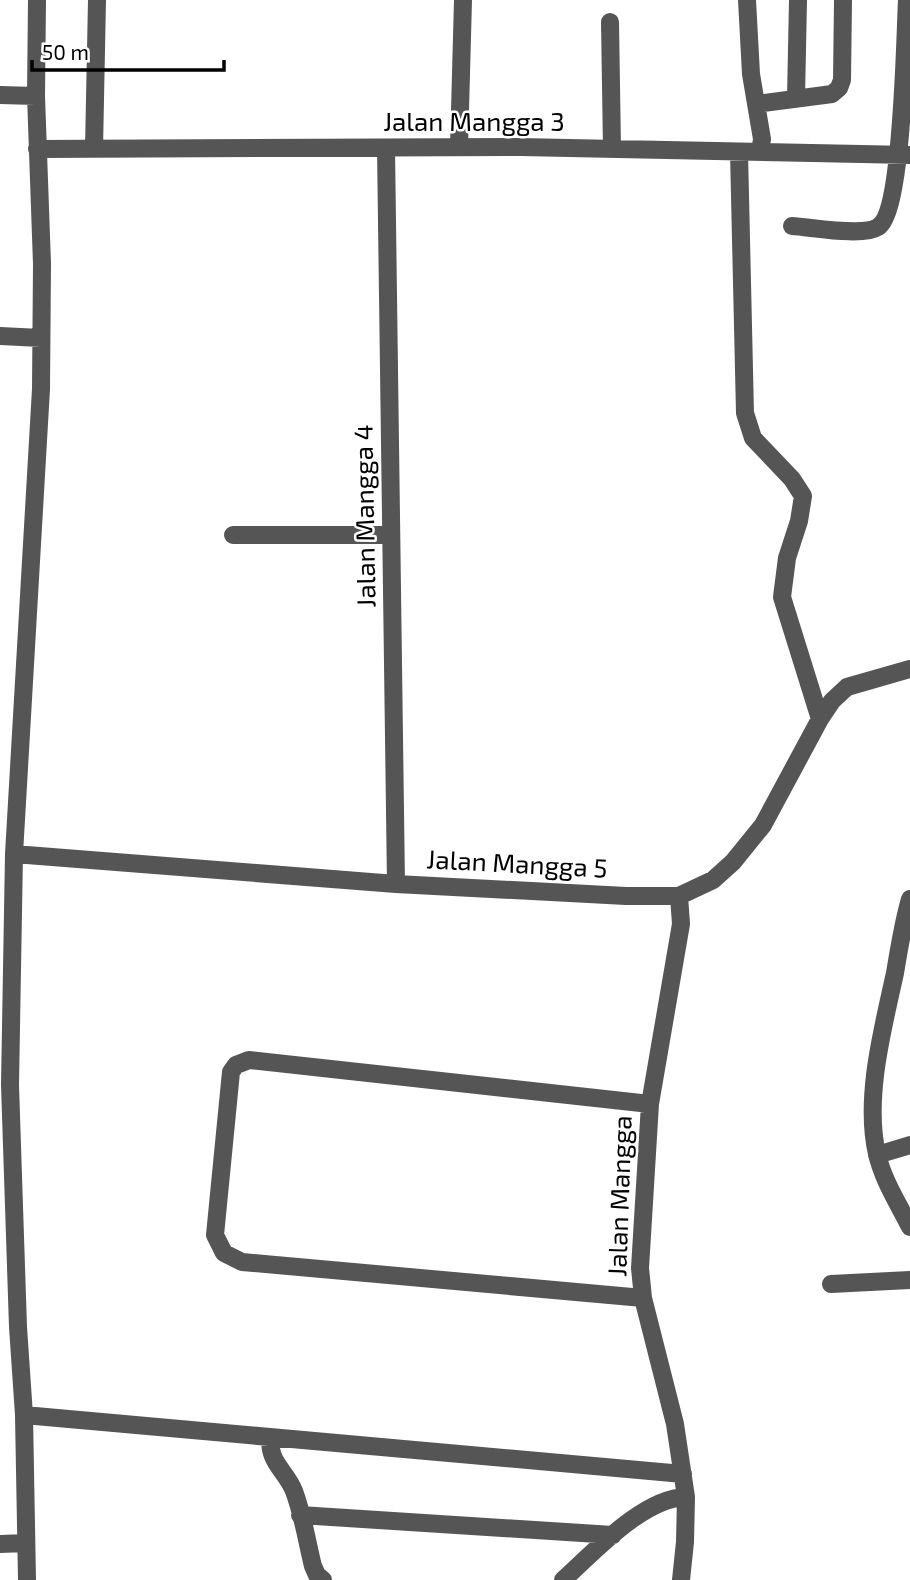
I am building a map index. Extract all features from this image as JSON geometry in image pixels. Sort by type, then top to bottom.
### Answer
[{"type":"street","points":[[27,1580],[24,1415],[18,1328],[10,1085],[14,854],[41,389],[42,264],[37,149],[37,0]]},
{"type":"street","points":[[94,149],[97,0]]},
{"type":"street","points":[[459,147],[463,0]]},
{"type":"street","points":[[747,0],[751,74],[762,139],[760,152]]},
{"type":"street","points":[[796,98],[798,0]]},
{"type":"street","points":[[756,104],[832,94],[839,88],[842,80],[843,0]]},
{"type":"street","points":[[792,226],[865,231],[877,228],[886,219],[904,154],[908,0]]},
{"type":"street","points":[[610,22],[612,149]]},
{"type":"street","points":[[0,95],[36,96]]},
{"type":"street","name":"Jalan Mangga 3","points":[[37,149],[459,147],[904,154]]},
{"type":"street","name":"Jalan Mangga 4","points":[[386,148],[396,884]]},
{"type":"street","points":[[739,152],[745,413],[753,438],[792,479],[803,496],[799,521],[787,558],[782,597],[820,719]]},
{"type":"street","points":[[0,336],[41,338]]},
{"type":"street","points":[[233,535],[391,535]]},
{"type":"street","name":"Jalan Mangga 5","points":[[14,854],[396,884],[626,896],[679,896],[713,880],[733,862],[763,825],[832,701],[847,687],[910,669]]},
{"type":"street","points":[[0,871],[14,854]]},
{"type":"street","name":"Jalan Mangga","points":[[679,896],[681,925],[650,1104],[640,1268],[643,1298],[675,1424],[683,1474],[686,1497],[681,1580]]},
{"type":"street","points":[[910,899],[873,1093],[877,1155],[888,1185],[910,1227]]},
{"type":"street","points":[[643,1298],[242,1262],[224,1253],[215,1235],[231,1072],[243,1061],[650,1104]]},
{"type":"street","points":[[877,1155],[910,1144]]},
{"type":"street","points":[[831,1284],[910,1280]]},
{"type":"street","points":[[24,1415],[683,1474]]},
{"type":"street","points":[[270,1437],[274,1462],[289,1481],[313,1566],[323,1580]]},
{"type":"street","points":[[563,1580],[612,1535],[656,1504],[675,1497],[686,1497]]},
{"type":"street","points":[[300,1515],[612,1535]]},
{"type":"street","points":[[0,1544],[26,1543]]}]
